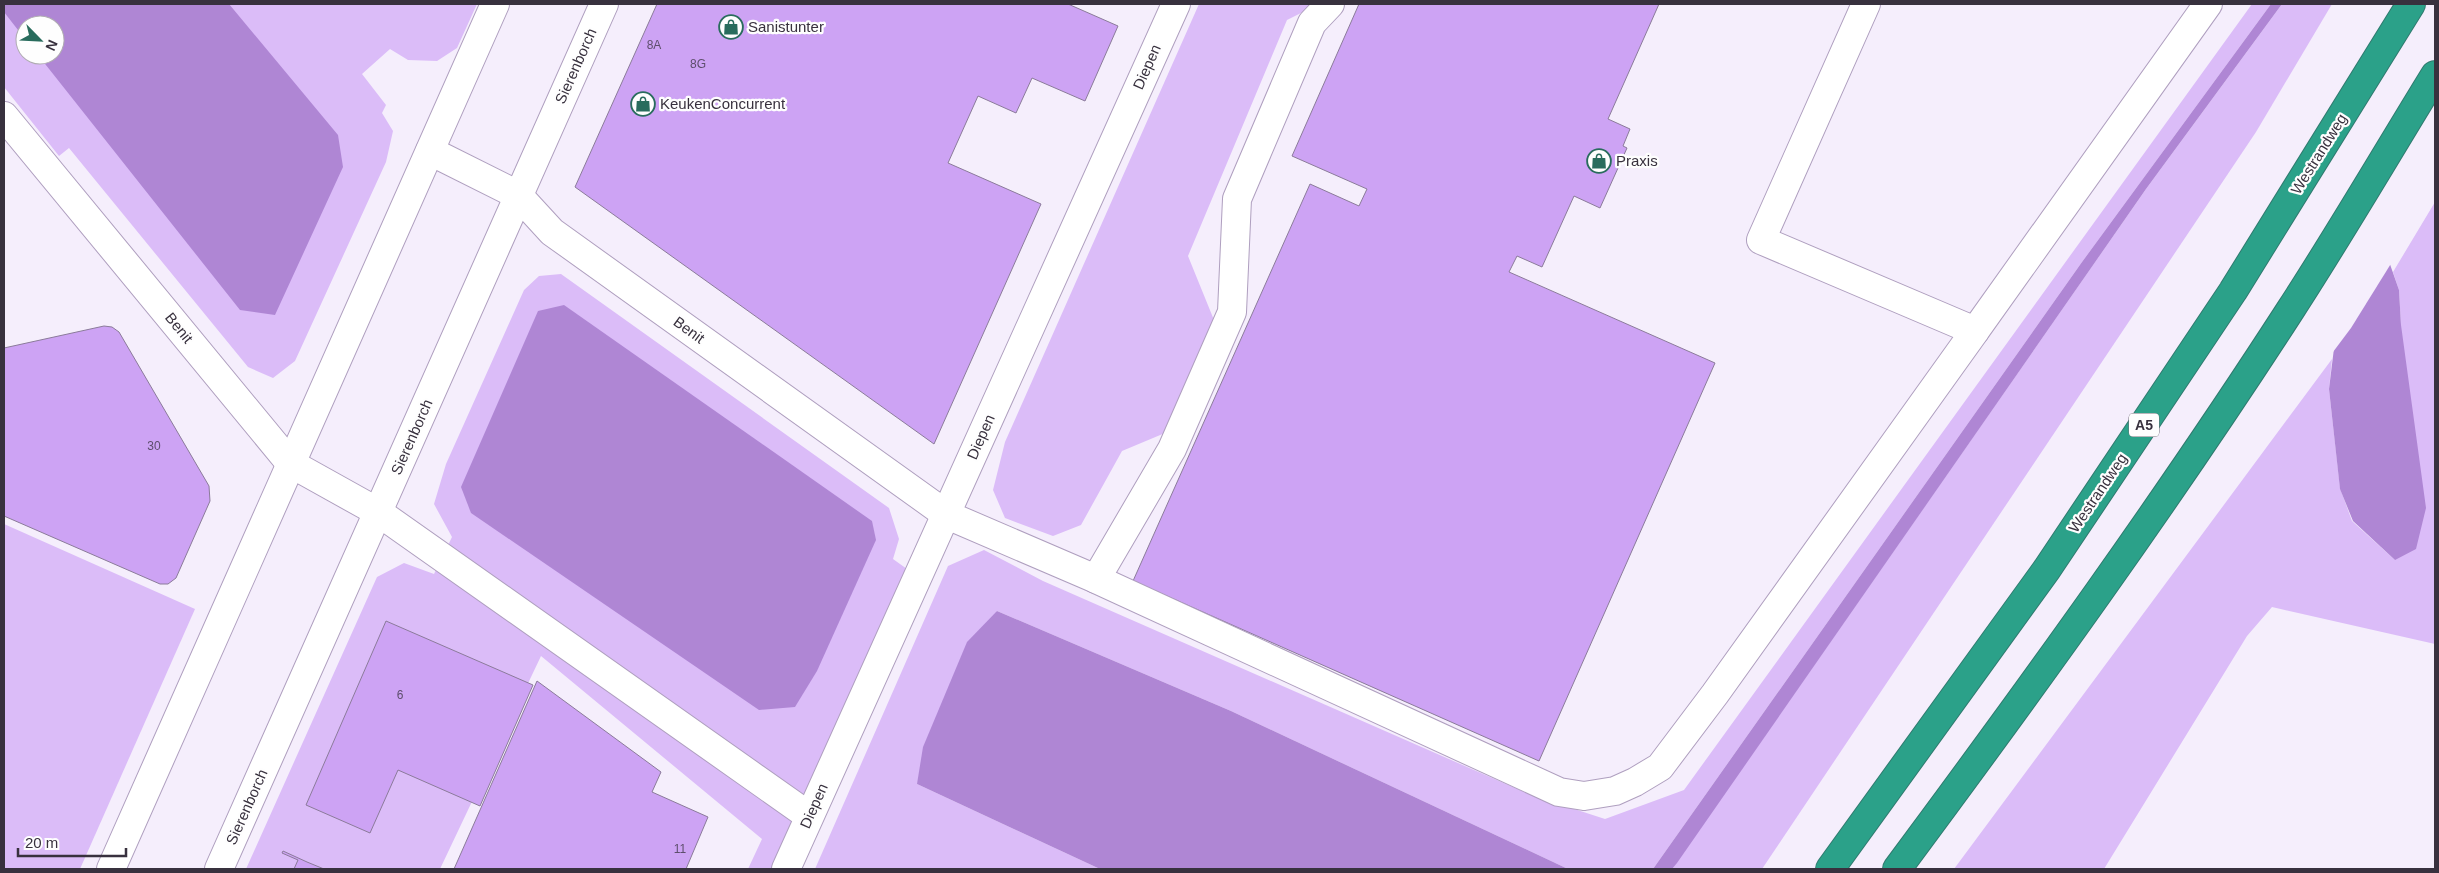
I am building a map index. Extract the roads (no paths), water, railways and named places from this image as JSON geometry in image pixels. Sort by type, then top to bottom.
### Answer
[{"type":"highway","name":"Westrandweg","points":[[1830,869],[2047,569],[2233,291],[2411,4]]},
{"type":"highway","points":[[1897,869],[2087,611],[2210,432],[2292,308],[2435,75]]},
{"type":"street","points":[[111,869],[495,4]]},
{"type":"street","name":"Sierenborch","points":[[219,869],[604,4]]},
{"type":"street","name":"Diepen","points":[[786,869],[1176,4]]},
{"type":"street","points":[[1096,579],[1172,449],[1232,312],[1237,199],[1312,23],[1330,4]]},
{"type":"street","points":[[1866,4],[1761,240],[1975,331]]},
{"type":"street","name":"Benit","points":[[430,151],[518,195],[552,232],[947,515],[1096,579],[1559,792],[1584,796],[1615,791],[1660,767],[1715,694],[2208,4]]},
{"type":"street","name":"Benit","points":[[4,116],[290,463],[378,512],[809,816]]},
{"type":"place","name":"Sanistunter","points":[[731,27]]},
{"type":"place","name":"KeukenConcurrent","points":[[643,104]]},
{"type":"place","name":"Praxis","points":[[1599,161]]}]
